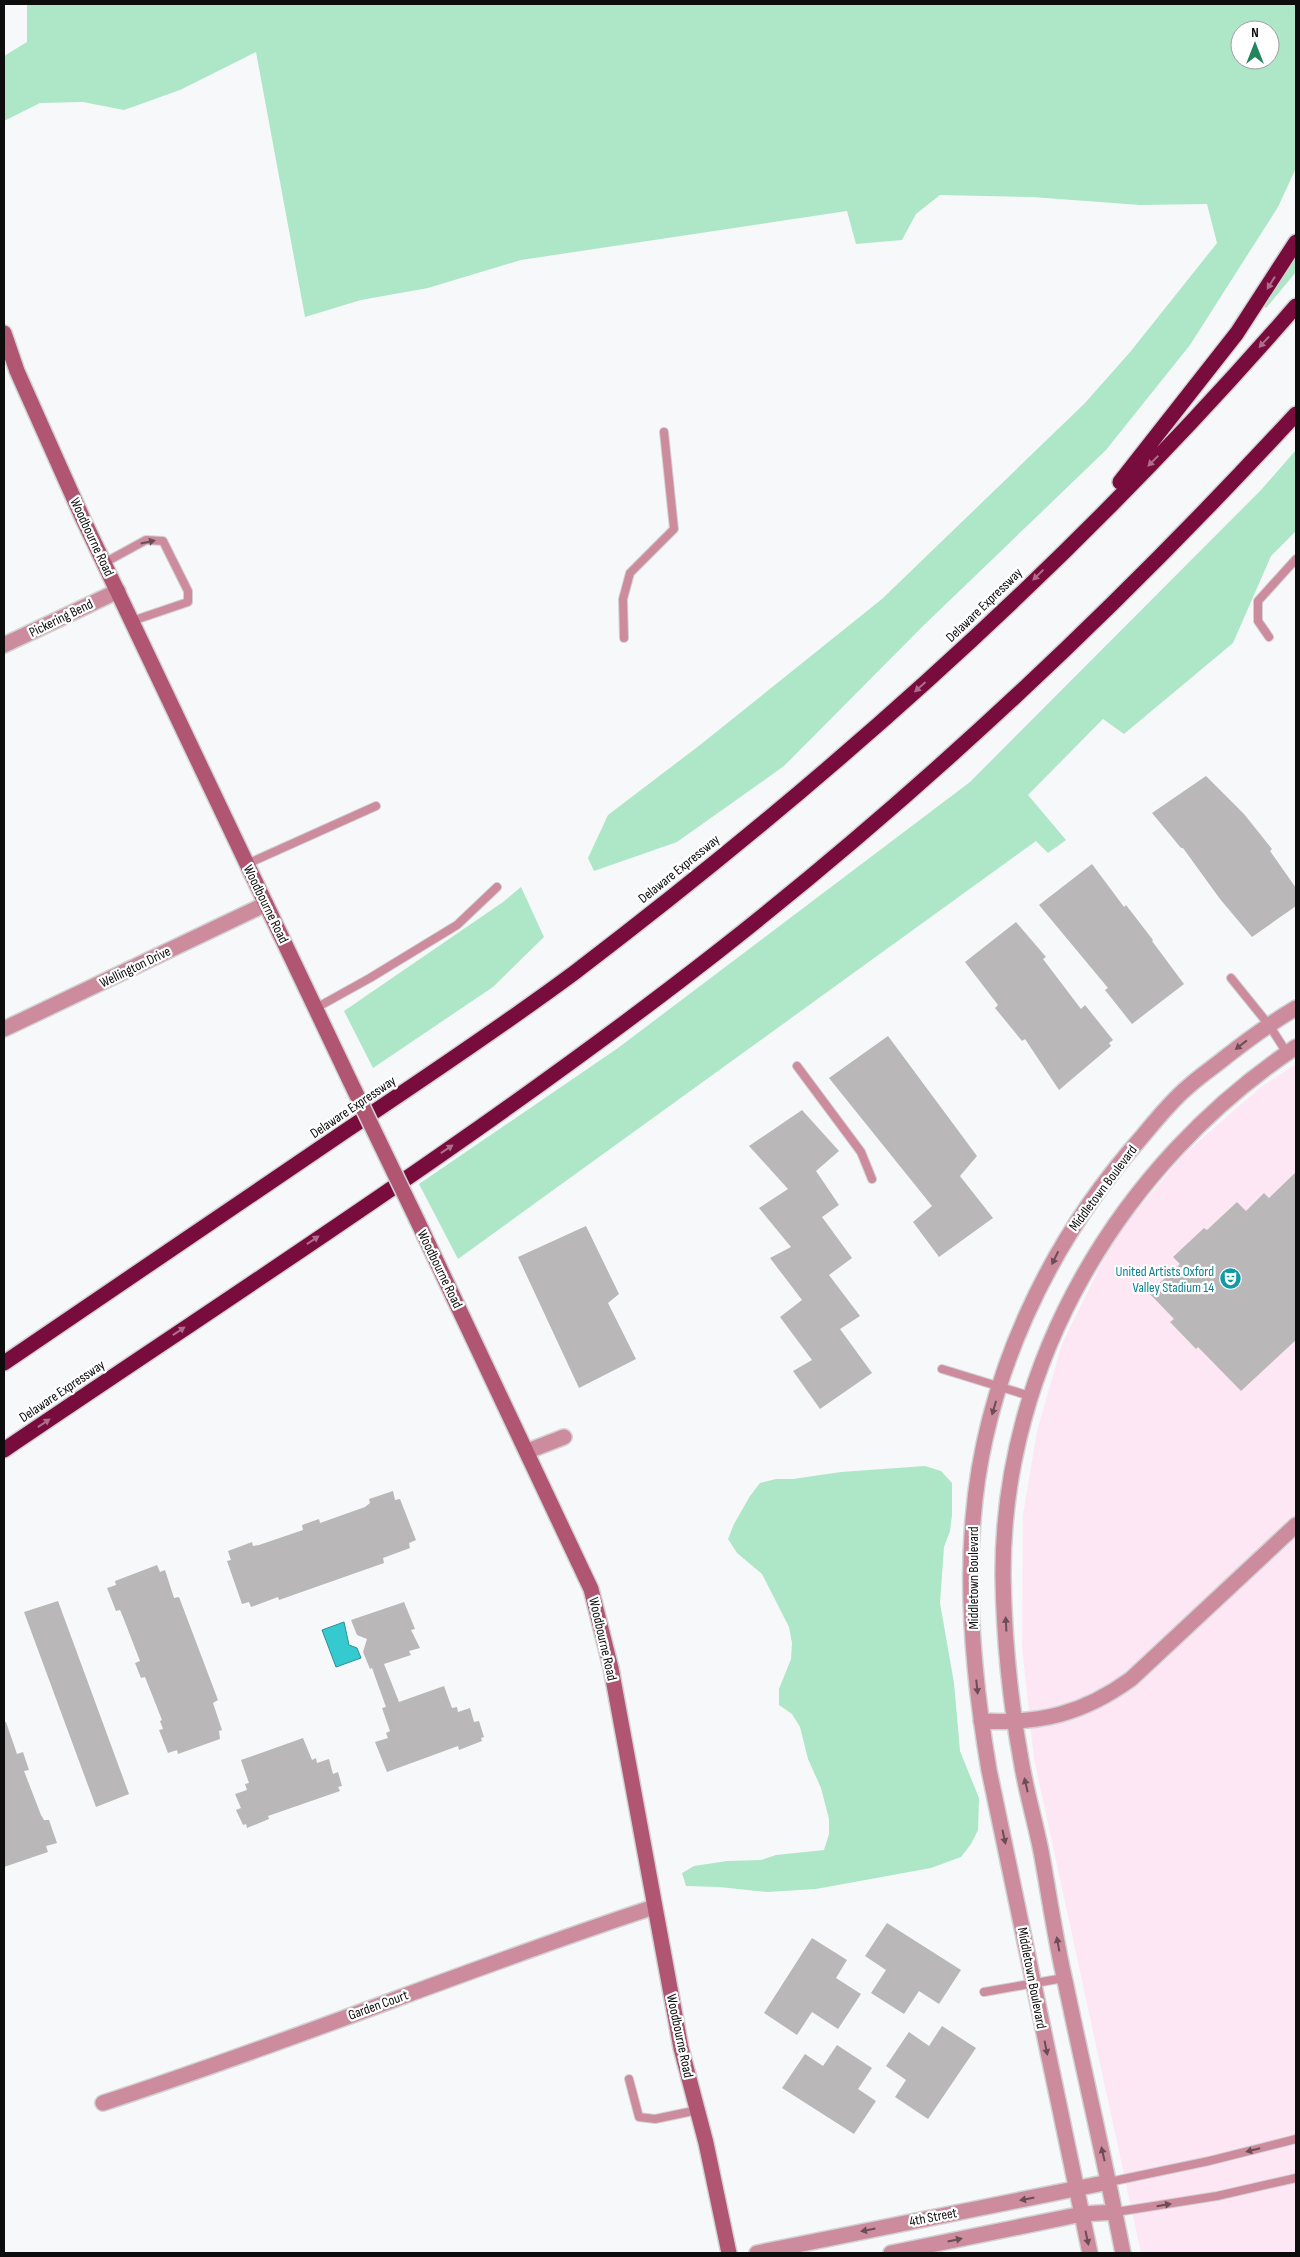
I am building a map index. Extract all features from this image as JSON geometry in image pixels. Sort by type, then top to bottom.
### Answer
[{"type":"highway","points":[[1071,543],[1237,333],[1296,242]]},
{"type":"highway","name":"Delaware Expressway","points":[[4,1363],[482,1039],[625,934],[768,819],[964,647],[1180,433],[1296,306]]},
{"type":"highway","name":"Delaware Expressway","points":[[4,1450],[474,1131],[604,1038],[717,952],[818,869],[1039,676],[1137,580],[1296,414]]},
{"type":"main road","name":"Woodbourne Road","points":[[4,333],[7,354],[104,563],[528,1451],[591,1588],[611,1668],[681,2048],[706,2143],[729,2253]]},
{"type":"street","name":"Pickering Bend","points":[[4,645],[118,591]]},
{"type":"street","name":"Wellington Drive","points":[[4,1029],[266,904]]},
{"type":"street","name":"Middletown Boulevard","points":[[1090,2253],[1075,2189],[989,1770],[981,1721],[974,1657],[970,1569],[977,1482],[990,1420],[1000,1386],[1027,1314],[1061,1246],[1124,1157],[1188,1087],[1269,1025],[1296,1008]]},
{"type":"street","points":[[1123,2253],[1116,2212],[1064,1978],[1014,1723],[1007,1662],[1004,1576],[1005,1530],[1020,1438],[1030,1396],[1074,1291],[1110,1230],[1146,1182],[1194,1129],[1268,1066],[1292,1050]]},
{"type":"street","points":[[528,1451],[564,1437]]},
{"type":"street","points":[[981,1721],[1014,1723],[1083,1708],[1107,1696],[1132,1679],[1296,1525]]},
{"type":"street","name":"Garden Court","points":[[103,2103],[178,2079],[555,1940],[654,1907]]},
{"type":"street","name":"4th Street","points":[[757,2253],[1109,2182]]},
{"type":"street","name":"4th Street","points":[[890,2253],[1082,2214],[1116,2212]]},
{"type":"lane","points":[[624,638],[623,599],[630,573],[674,529],[664,432]]},
{"type":"lane","points":[[104,563],[146,540],[163,541],[188,592],[188,602],[132,622]]},
{"type":"lane","points":[[1269,637],[1258,621],[1258,601],[1296,559]]},
{"type":"lane","points":[[247,864],[376,806]]},
{"type":"lane","points":[[316,1008],[458,926],[497,887]]},
{"type":"lane","points":[[1231,978],[1292,1050]]},
{"type":"lane","points":[[797,1066],[861,1152],[872,1178]]},
{"type":"lane","points":[[942,1369],[1030,1396]]},
{"type":"lane","points":[[984,1992],[1064,1978]]},
{"type":"lane","points":[[629,2078],[639,2118],[655,2119],[698,2110]]},
{"type":"lane","points":[[1109,2182],[1209,2161],[1296,2139]]},
{"type":"lane","points":[[1116,2212],[1217,2196],[1296,2178]]},
{"type":"shaded area","points":[[1296,1064],[1296,2253],[1141,2253],[1034,1759],[1022,1647],[1023,1515],[1037,1431],[1062,1344],[1115,1236],[1184,1154],[1261,1087]]},
{"type":"green space","points":[[29,4],[1296,4],[1296,168],[1278,207],[1190,345],[1106,450],[923,626],[784,766],[677,842],[594,871],[588,858],[608,815],[700,745],[882,599],[1085,403],[1131,351],[1217,243],[1207,204],[1140,205],[1032,197],[940,195],[916,214],[902,240],[856,244],[847,211],[521,260],[428,288],[361,300],[305,317],[256,52],[180,90],[124,110],[83,102],[40,103],[4,121],[4,56],[27,42],[27,5]]},
{"type":"green space","points":[[1296,254],[1296,272],[1266,308],[1264,306]]},
{"type":"green space","points":[[1296,450],[1296,531],[1271,556],[1233,643],[1124,734],[1103,719],[1028,795],[1066,840],[1048,853],[1036,841],[458,1259],[419,1184],[618,1048],[970,782],[1261,490]]},
{"type":"green space","points":[[521,887],[544,937],[493,987],[373,1068],[344,1011],[503,902]]},
{"type":"green space","points":[[925,1466],[941,1471],[952,1483],[952,1515],[950,1531],[944,1547],[940,1603],[954,1683],[960,1751],[979,1798],[978,1830],[971,1844],[961,1857],[931,1868],[816,1889],[767,1892],[686,1886],[682,1873],[694,1866],[727,1861],[761,1860],[776,1855],[824,1850],[829,1834],[829,1819],[821,1788],[808,1759],[800,1727],[792,1714],[779,1705],[779,1689],[791,1659],[792,1643],[789,1627],[762,1574],[737,1553],[728,1539],[734,1524],[760,1483],[776,1479],[793,1479],[841,1472]]},
{"type":"water","points":[[344,1622],[349,1645],[357,1648],[361,1658],[336,1667],[322,1630]]},
{"type":"building","points":[[1206,776],[1244,814],[1272,849],[1270,851],[1296,888],[1296,906],[1252,937],[1220,899],[1183,848],[1152,813]]},
{"type":"building","points":[[1092,864],[1124,907],[1126,905],[1153,940],[1184,984],[1132,1024],[1105,990],[1108,988],[1039,905]]},
{"type":"building","points":[[1016,922],[1046,957],[1043,959],[1081,1009],[1085,1005],[1113,1040],[1109,1043],[1111,1046],[1059,1090],[1025,1039],[1022,1041],[995,1008],[998,1005],[965,962]]},
{"type":"building","points":[[888,1036],[977,1156],[960,1176],[993,1218],[939,1257],[913,1222],[932,1206],[829,1078]]},
{"type":"building","points":[[802,1110],[839,1151],[816,1171],[839,1205],[822,1217],[852,1258],[829,1275],[860,1316],[840,1329],[872,1373],[820,1409],[793,1371],[812,1360],[780,1317],[802,1300],[770,1258],[791,1247],[759,1208],[788,1189],[749,1146]]},
{"type":"building","name":"United Artists Oxford Valley Stadium 14","points":[[1296,1172],[1296,1340],[1241,1391],[1198,1347],[1196,1349],[1170,1322],[1174,1319],[1149,1293],[1180,1264],[1173,1257],[1204,1228],[1207,1230],[1237,1202],[1246,1211],[1264,1193],[1269,1198]]},
{"type":"building","points":[[586,1226],[619,1294],[608,1303],[636,1359],[579,1388],[518,1257]]},
{"type":"building","points":[[393,1491],[395,1500],[400,1499],[416,1540],[409,1543],[410,1548],[383,1558],[384,1563],[279,1600],[278,1597],[251,1607],[249,1602],[242,1604],[227,1561],[231,1560],[228,1551],[252,1542],[253,1546],[259,1545],[303,1530],[302,1525],[319,1519],[320,1523],[365,1507],[370,1503],[369,1499]]},
{"type":"building","points":[[157,1565],[160,1572],[165,1570],[174,1598],[179,1597],[218,1700],[213,1703],[222,1730],[219,1731],[220,1739],[178,1754],[177,1750],[168,1753],[159,1730],[163,1729],[160,1721],[162,1720],[145,1677],[141,1678],[135,1663],[140,1661],[123,1617],[120,1610],[116,1611],[107,1588],[116,1585],[115,1581]]},
{"type":"building","points":[[58,1601],[129,1794],[96,1807],[24,1612]]},
{"type":"building","points":[[404,1602],[415,1629],[411,1630],[420,1648],[409,1651],[411,1655],[384,1664],[399,1702],[444,1686],[452,1708],[457,1707],[458,1712],[470,1708],[474,1722],[479,1721],[484,1737],[481,1738],[482,1741],[459,1750],[458,1746],[387,1772],[375,1742],[388,1738],[386,1733],[390,1731],[382,1708],[386,1707],[372,1668],[370,1669],[363,1652],[367,1639],[357,1635],[351,1620]]},
{"type":"building","points":[[4,1722],[6,1722],[17,1754],[23,1752],[29,1770],[24,1771],[41,1815],[44,1820],[49,1820],[57,1843],[46,1846],[48,1852],[4,1867]]},
{"type":"building","points":[[303,1738],[312,1760],[316,1758],[317,1763],[329,1759],[333,1774],[338,1772],[342,1786],[338,1787],[340,1791],[268,1816],[269,1819],[247,1828],[246,1824],[243,1825],[236,1810],[241,1808],[235,1794],[247,1790],[245,1784],[249,1783],[241,1760]]},
{"type":"building","points":[[887,1923],[961,1970],[939,2004],[919,1991],[904,2014],[871,1993],[886,1970],[865,1956]]},
{"type":"building","points":[[812,1938],[847,1960],[836,1978],[861,1994],[838,2029],[812,2012],[797,2035],[764,2013]]},
{"type":"building","points":[[942,2026],[976,2048],[928,2119],[895,2097],[906,2080],[886,2066],[909,2032],[929,2046]]},
{"type":"building","points":[[837,2045],[872,2068],[858,2089],[876,2101],[854,2134],[782,2088],[805,2054],[823,2066]]},
{"type":"place","name":"United Artists Oxford Valley Stadium 14","points":[[1230,1279]]}]
